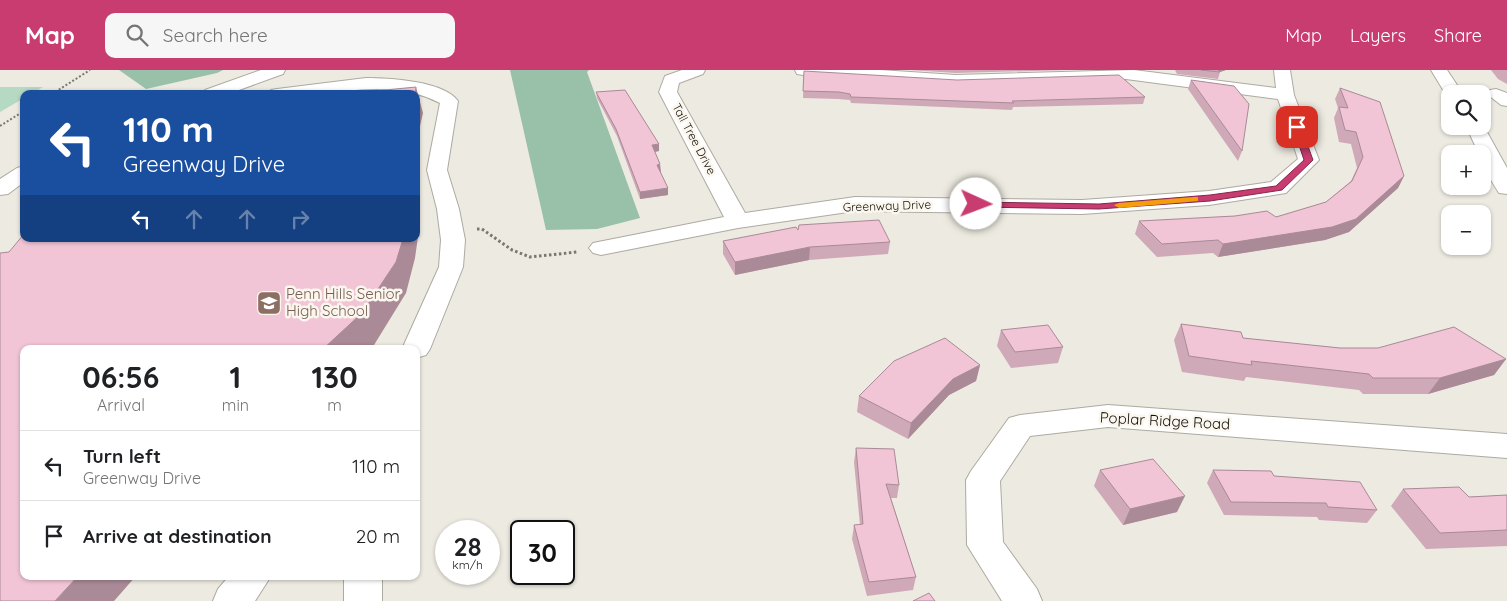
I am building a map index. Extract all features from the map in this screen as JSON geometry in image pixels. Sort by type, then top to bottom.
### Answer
[{"type":"street","points":[[222,90],[277,70]]},
{"type":"street","name":"Tall Tree Drive","points":[[696,70],[671,80],[668,92],[738,222]]},
{"type":"street","points":[[803,70],[956,80],[1126,74],[1285,95]]},
{"type":"street","name":"Greenway Drive","points":[[601,248],[738,222],[856,204],[1082,207],[1192,200],[1278,188],[1309,160],[1285,95],[1282,70]]},
{"type":"street","points":[[1439,70],[1448,85]]},
{"type":"street","points":[[308,90],[371,82],[402,82],[424,86],[438,92],[450,101],[437,170],[452,233],[451,267],[418,345]]},
{"type":"street","points":[[1480,135],[1507,188]]},
{"type":"street","points":[[0,189],[20,175]]},
{"type":"street","name":"Poplar Ridge Road","points":[[1023,601],[985,545],[983,480],[1020,426],[1108,416],[1507,446]]},
{"type":"street","points":[[232,601],[249,580]]},
{"type":"street","points":[[363,580],[363,601]]},
{"type":"path","points":[[58,90],[90,70]]},
{"type":"path","points":[[0,126],[20,114]]},
{"type":"path","points":[[452,233],[482,229],[512,250],[530,257],[554,256],[601,248]]},
{"type":"green space","points":[[119,70],[223,70],[146,89]]},
{"type":"green space","points":[[510,70],[589,70],[587,72],[640,218],[597,229],[546,230]]},
{"type":"green space","points":[[0,87],[43,87],[38,90],[20,90],[20,100],[0,112]]},
{"type":"building","points":[[1201,70],[1218,70],[1220,72]]},
{"type":"building","points":[[804,71],[957,80],[1119,75],[1145,97],[1012,101],[1014,103],[851,97],[850,94],[839,92],[803,91]]},
{"type":"building","points":[[1191,80],[1234,86],[1249,104],[1242,151]]},
{"type":"building","points":[[416,87],[416,90],[385,90]]},
{"type":"building","points":[[1340,88],[1380,102],[1404,176],[1356,219],[1332,227],[1223,244],[1218,240],[1162,244],[1139,221],[1235,216],[1267,211],[1276,217],[1326,202],[1352,181],[1363,157],[1356,132],[1345,130],[1339,107],[1348,108]]},
{"type":"building","points":[[625,90],[659,144],[652,145],[660,164],[657,165],[668,188],[640,192],[616,129],[596,92]]},
{"type":"building","points":[[879,220],[890,242],[810,247],[735,262],[723,241],[796,227],[798,230],[799,225]]},
{"type":"building","name":"Penn Hills Senior High School","points":[[20,239],[20,242],[402,242],[396,262],[362,313],[327,345],[20,345],[20,580],[74,580],[55,601],[0,601],[0,253],[9,252]]},
{"type":"building","points":[[1181,324],[1241,332],[1243,338],[1340,348],[1378,348],[1454,327],[1506,359],[1440,378],[1373,378],[1369,374],[1251,361],[1252,365],[1189,356]]},
{"type":"building","points":[[1048,325],[1063,347],[1015,352],[1001,330]]},
{"type":"building","points":[[945,338],[980,365],[953,379],[911,423],[859,396],[894,361]]},
{"type":"building","points":[[856,448],[894,449],[899,485],[886,484],[916,577],[869,582],[854,525],[863,524]]},
{"type":"building","points":[[1153,459],[1185,496],[1130,509],[1100,470]]},
{"type":"building","points":[[1213,470],[1271,471],[1274,476],[1360,482],[1377,510],[1328,507],[1326,503],[1231,502]]},
{"type":"building","points":[[1459,487],[1469,497],[1507,495],[1507,530],[1440,533],[1403,489]]},
{"type":"building","points":[[929,593],[935,601],[913,601]]},
{"type":"slow traffic","points":[[1119,205],[1194,199]]},
{"type":"place","name":"Penn Hills Senior High School","points":[[269,303]]},
{"type":"route","points":[[976,204],[1082,207],[1149,204],[1210,198],[1278,188],[1309,160],[1297,127]]}]
